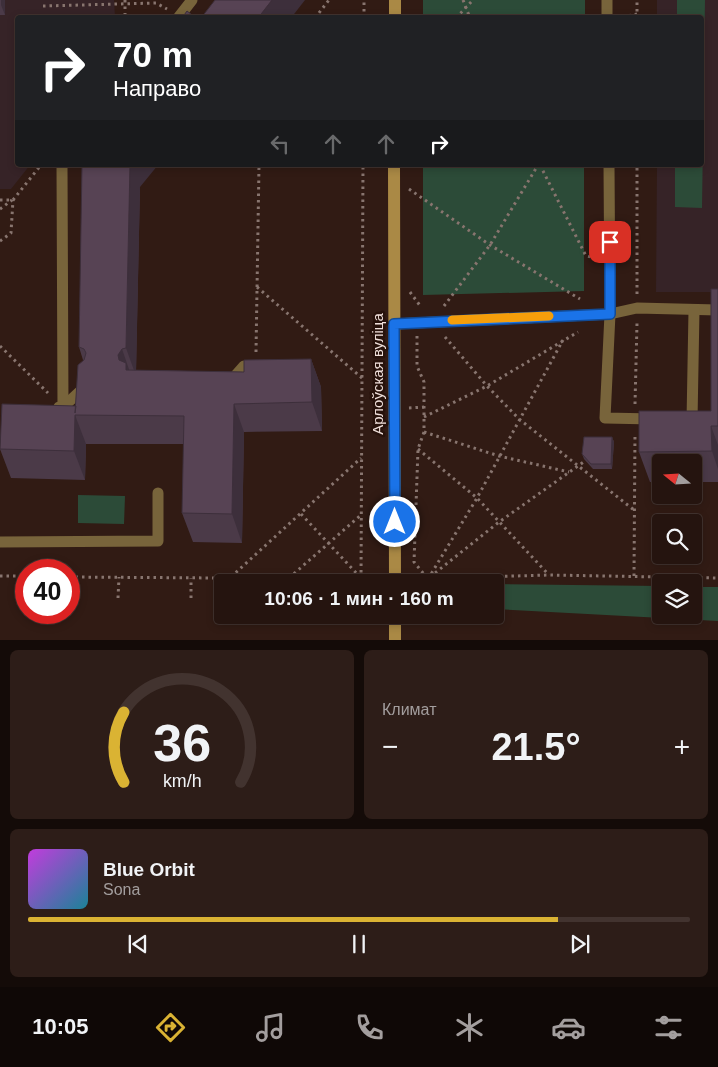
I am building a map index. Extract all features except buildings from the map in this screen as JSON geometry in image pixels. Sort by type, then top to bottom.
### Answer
[{"type":"street","points":[[395,0],[395,15]]},
{"type":"street","name":"Арлоўская вуліца","points":[[394,171],[395,574]]},
{"type":"street","points":[[395,624],[395,640]]},
{"type":"lane","points":[[180,15],[192,0]]},
{"type":"lane","points":[[607,0],[607,15]]},
{"type":"lane","points":[[62,167],[63,407]]},
{"type":"lane","points":[[609,167],[610,314],[605,418],[692,421],[694,310]]},
{"type":"lane","points":[[394,324],[610,314],[637,308],[718,310]]},
{"type":"lane","points":[[216,386],[226,386],[244,366],[260,366]]},
{"type":"lane","points":[[45,408],[63,407],[89,383]]},
{"type":"lane","points":[[0,542],[158,541],[158,493]]},
{"type":"path","points":[[317,15],[329,0]]},
{"type":"path","points":[[364,0],[364,15]]},
{"type":"path","points":[[463,0],[469,15]]},
{"type":"path","points":[[459,15],[473,0]]},
{"type":"path","points":[[638,0],[638,15]]},
{"type":"path","points":[[43,6],[125,2],[156,3],[175,15]]},
{"type":"path","points":[[125,2],[125,15]]},
{"type":"path","points":[[0,209],[12,200],[39,167]]},
{"type":"path","points":[[259,167],[257,286],[260,366]]},
{"type":"path","points":[[362,574],[363,167]]},
{"type":"path","points":[[424,574],[414,562],[418,449],[424,432],[424,382],[417,366],[418,333],[431,321],[490,246],[538,167]]},
{"type":"path","points":[[540,167],[586,256],[610,261]]},
{"type":"path","points":[[634,576],[637,167]]},
{"type":"path","points":[[394,171],[411,191],[490,246],[573,296],[610,314]]},
{"type":"path","points":[[411,182],[411,200]]},
{"type":"path","points":[[0,200],[12,200]]},
{"type":"path","points":[[0,241],[11,233],[12,200]]},
{"type":"path","points":[[257,286],[362,378]]},
{"type":"path","points":[[410,291],[431,321],[487,386],[519,419],[634,510]]},
{"type":"path","points":[[424,417],[487,386],[578,331]]},
{"type":"path","points":[[431,574],[477,498],[563,340]]},
{"type":"path","points":[[0,346],[63,407]]},
{"type":"path","points":[[424,432],[499,456],[569,472]]},
{"type":"path","points":[[418,449],[477,498],[549,575]]},
{"type":"path","points":[[235,574],[362,458]]},
{"type":"path","points":[[434,574],[499,522],[585,461]]},
{"type":"path","points":[[301,514],[357,574]]},
{"type":"path","points":[[294,574],[362,514]]},
{"type":"path","points":[[504,578],[549,575],[718,578]]},
{"type":"path","points":[[0,576],[15,576]]},
{"type":"path","points":[[80,576],[214,578]]},
{"type":"path","points":[[118,598],[119,577]]},
{"type":"path","points":[[191,598],[192,578]]},
{"type":"shaded area","points":[[0,0],[114,0],[115,15],[15,15],[15,167],[28,167],[11,189],[0,189]]},
{"type":"shaded area","points":[[657,0],[718,0],[718,292],[656,292],[657,167],[704,167],[704,15],[657,15]]},
{"type":"green space","points":[[423,0],[585,0],[585,15],[423,15]]},
{"type":"green space","points":[[677,0],[705,0],[704,69],[704,15],[677,15]]},
{"type":"green space","points":[[423,167],[584,167],[584,291],[423,295]]},
{"type":"green space","points":[[675,167],[703,167],[702,208],[675,207]]},
{"type":"green space","points":[[78,495],[125,496],[124,524],[78,523]]},
{"type":"green space","points":[[504,584],[652,586],[652,617],[504,609]]},
{"type":"green space","points":[[702,587],[718,587],[718,621],[702,620]]},
{"type":"slow traffic","points":[[452,320],[549,316]]},
{"type":"route","points":[[395,522],[394,324],[610,314],[610,242]]}]
